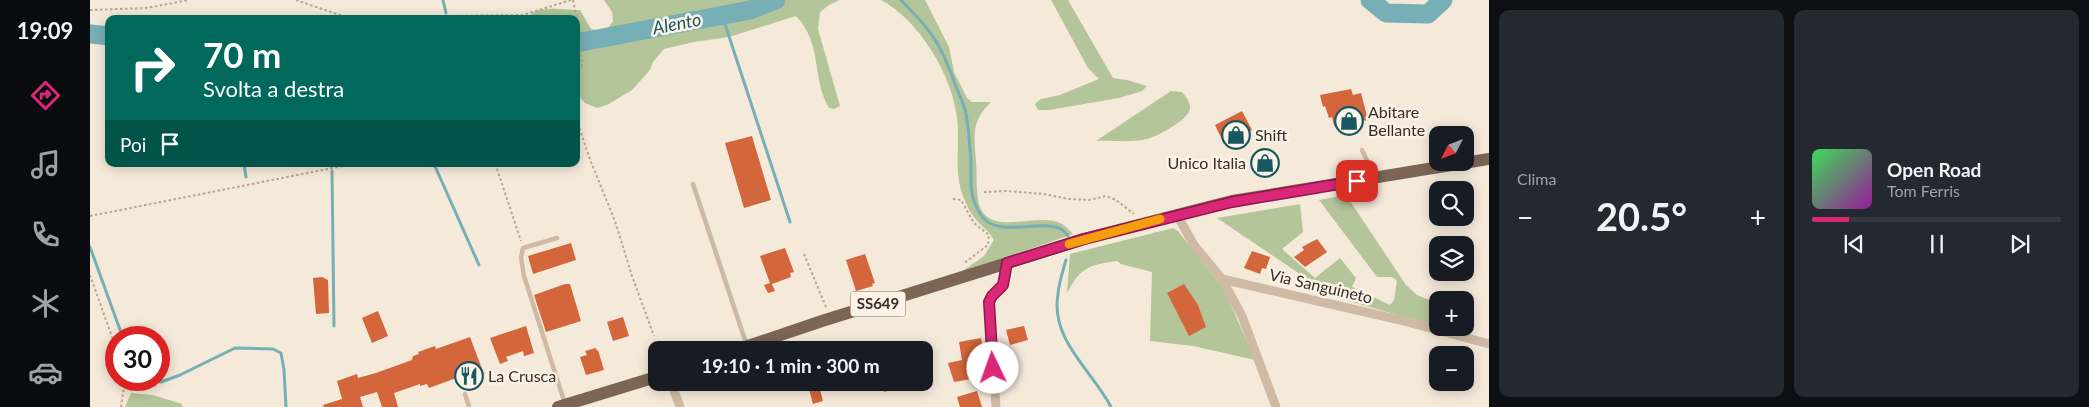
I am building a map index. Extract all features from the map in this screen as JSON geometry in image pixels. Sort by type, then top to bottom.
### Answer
[{"type":"main road","name":"SS649","points":[[763,341],[830,318],[1084,239],[1177,215],[1232,202],[1489,159]]},
{"type":"main road","points":[[562,406],[648,379]]},
{"type":"street","points":[[1177,215],[1194,245],[1222,278],[1242,316],[1276,407]]},
{"type":"street","points":[[996,407],[989,302],[1003,285],[1007,263]]},
{"type":"street","name":"Via Sanguineto","points":[[1222,278],[1391,318],[1489,344]]},
{"type":"street","points":[[674,391],[680,407]]},
{"type":"lane","points":[[1362,150],[1375,178]]},
{"type":"lane","points":[[693,184],[740,341]]},
{"type":"lane","points":[[557,238],[523,248],[521,258],[524,276],[562,406]]},
{"type":"lane","points":[[465,394],[469,407]]},
{"type":"path","points":[[90,10],[146,8],[189,0]]},
{"type":"path","points":[[296,0],[339,15]]},
{"type":"path","points":[[484,15],[523,14],[572,0],[576,15]]},
{"type":"path","points":[[580,51],[582,67],[580,68]]},
{"type":"path","points":[[580,130],[615,221],[632,276],[654,336]]},
{"type":"path","points":[[90,216],[338,167]]},
{"type":"path","points":[[497,167],[523,248]]},
{"type":"path","points":[[984,192],[1006,191],[1089,200],[1106,196],[1116,200],[1146,223]]},
{"type":"path","points":[[953,199],[961,200],[974,223],[989,235],[985,248],[955,269],[954,280]]},
{"type":"path","points":[[804,254],[830,318]]},
{"type":"path","points":[[90,275],[108,326]]},
{"type":"path","points":[[121,407],[123,391]]},
{"type":"green space","points":[[604,0],[840,0],[820,12],[818,29],[840,106],[834,109],[829,108],[820,84],[814,49],[804,27],[796,16],[729,37],[664,49],[653,62],[650,70],[632,90],[607,105],[597,108],[585,103],[580,97],[580,15],[530,15],[544,9],[580,10],[591,29],[604,30],[613,21],[612,12]]},
{"type":"green space","points":[[881,0],[925,0],[949,47],[954,72],[967,98],[972,102],[991,102],[980,116],[975,129],[977,195],[983,212],[991,219],[1002,222],[1052,221],[1063,225],[1073,234],[957,275],[984,256],[994,240],[972,214],[961,190],[958,169],[957,118],[954,101],[941,67],[931,50],[908,21]]},
{"type":"green space","points":[[1051,0],[1068,0],[1113,78],[1147,86],[1142,91],[1119,98],[1049,110],[1038,110],[1035,104],[1041,99],[1060,95],[1099,79],[1088,68]]},
{"type":"green space","points":[[1171,91],[1182,92],[1188,100],[1190,107],[1184,118],[1172,127],[1152,138],[1128,141],[1096,141]]},
{"type":"green space","points":[[1346,195],[1406,285],[1417,295],[1429,300],[1429,324],[1334,297],[1217,218],[1300,204],[1303,232],[1282,249],[1315,278],[1340,258],[1356,278],[1352,287],[1390,305],[1394,300],[1397,281],[1392,277],[1377,277],[1319,200]]},
{"type":"green space","points":[[1173,228],[1178,231],[1224,289],[1255,360],[1193,346],[1150,341],[1152,272],[1121,264],[1117,261],[1099,264],[1082,273],[1067,293],[1070,254]]},
{"type":"green space","points":[[131,393],[153,395],[182,404],[182,407],[125,407]]},
{"type":"building","points":[[1351,89],[1353,95],[1361,93],[1368,120],[1334,126],[1332,117],[1329,118],[1325,106],[1323,107],[1320,95]]},
{"type":"building","points":[[1242,111],[1252,130],[1224,144],[1215,125]]},
{"type":"building","points":[[752,136],[771,200],[744,208],[725,143]]},
{"type":"building","points":[[1317,239],[1327,252],[1305,267],[1294,257],[1304,250],[1302,247]]},
{"type":"building","points":[[571,243],[576,260],[533,274],[528,256]]},
{"type":"building","points":[[785,248],[794,272],[790,273],[791,277],[772,284],[775,291],[768,293],[764,285],[770,283],[760,256]]},
{"type":"building","points":[[1252,251],[1270,257],[1266,269],[1262,268],[1260,274],[1244,268]]},
{"type":"building","points":[[865,254],[875,283],[872,284],[873,286],[856,291],[846,260]]},
{"type":"building","points":[[322,277],[328,280],[329,313],[316,314],[313,278]]},
{"type":"building","points":[[570,284],[581,321],[546,332],[534,295]]},
{"type":"building","points":[[1184,284],[1198,305],[1206,327],[1189,336],[1167,293]]},
{"type":"building","points":[[378,311],[388,336],[372,343],[362,318]]},
{"type":"building","points":[[623,317],[629,336],[613,341],[607,322]]},
{"type":"building","points":[[526,326],[534,353],[524,356],[523,351],[506,357],[508,361],[500,364],[490,338]]},
{"type":"building","points":[[1024,326],[1028,340],[1010,345],[1006,330]]},
{"type":"building","points":[[470,337],[484,374],[461,382],[459,377],[429,388],[427,384],[420,386],[420,384],[394,393],[398,407],[382,407],[377,392],[360,397],[363,407],[324,407],[323,405],[342,399],[337,381],[357,374],[358,378],[376,373],[412,360],[413,356],[419,354],[418,352],[435,346],[436,349]]},
{"type":"building","points":[[981,338],[988,376],[954,382],[948,363],[962,360],[959,342]]},
{"type":"building","points":[[596,348],[604,370],[586,375],[580,357],[587,355],[585,351]]},
{"type":"building","points":[[809,391],[820,391],[823,401],[813,404]]},
{"type":"building","points":[[977,391],[982,407],[960,407],[957,397]]},
{"type":"waterway","points":[[443,0],[446,13]]},
{"type":"waterway","name":"Alento","points":[[580,42],[750,10],[776,0]]},
{"type":"waterway","points":[[901,0],[935,40],[964,105],[969,139],[972,190],[974,202],[981,215],[989,223],[1000,227],[1051,226],[1061,229],[1068,236]]},
{"type":"waterway","name":"Alento","points":[[1370,0],[1386,13],[1428,14],[1443,0]]},
{"type":"waterway","points":[[722,15],[790,222]]},
{"type":"waterway","name":"Alento","points":[[90,34],[105,36]]},
{"type":"waterway","points":[[244,167],[246,177]]},
{"type":"waterway","points":[[435,167],[479,265]]},
{"type":"waterway","points":[[332,171],[334,326]]},
{"type":"waterway","points":[[90,247],[119,326]]},
{"type":"waterway","points":[[1066,260],[1058,294],[1057,311],[1060,326],[1074,354],[1111,407]]},
{"type":"waterway","points":[[170,379],[235,348],[273,349],[281,353],[286,407]]},
{"type":"slow traffic","points":[[1069,244],[1160,219]]},
{"type":"place","name":"Abitare Bellante","points":[[1349,121]]},
{"type":"place","name":"Shift","points":[[1236,135]]},
{"type":"place","name":"Unico Italia","points":[[1265,163]]},
{"type":"place","name":"La Crusca","points":[[469,376]]},
{"type":"route","points":[[993,368],[989,302],[1003,285],[1007,263],[1084,239],[1232,202],[1282,192],[1357,181]]}]
